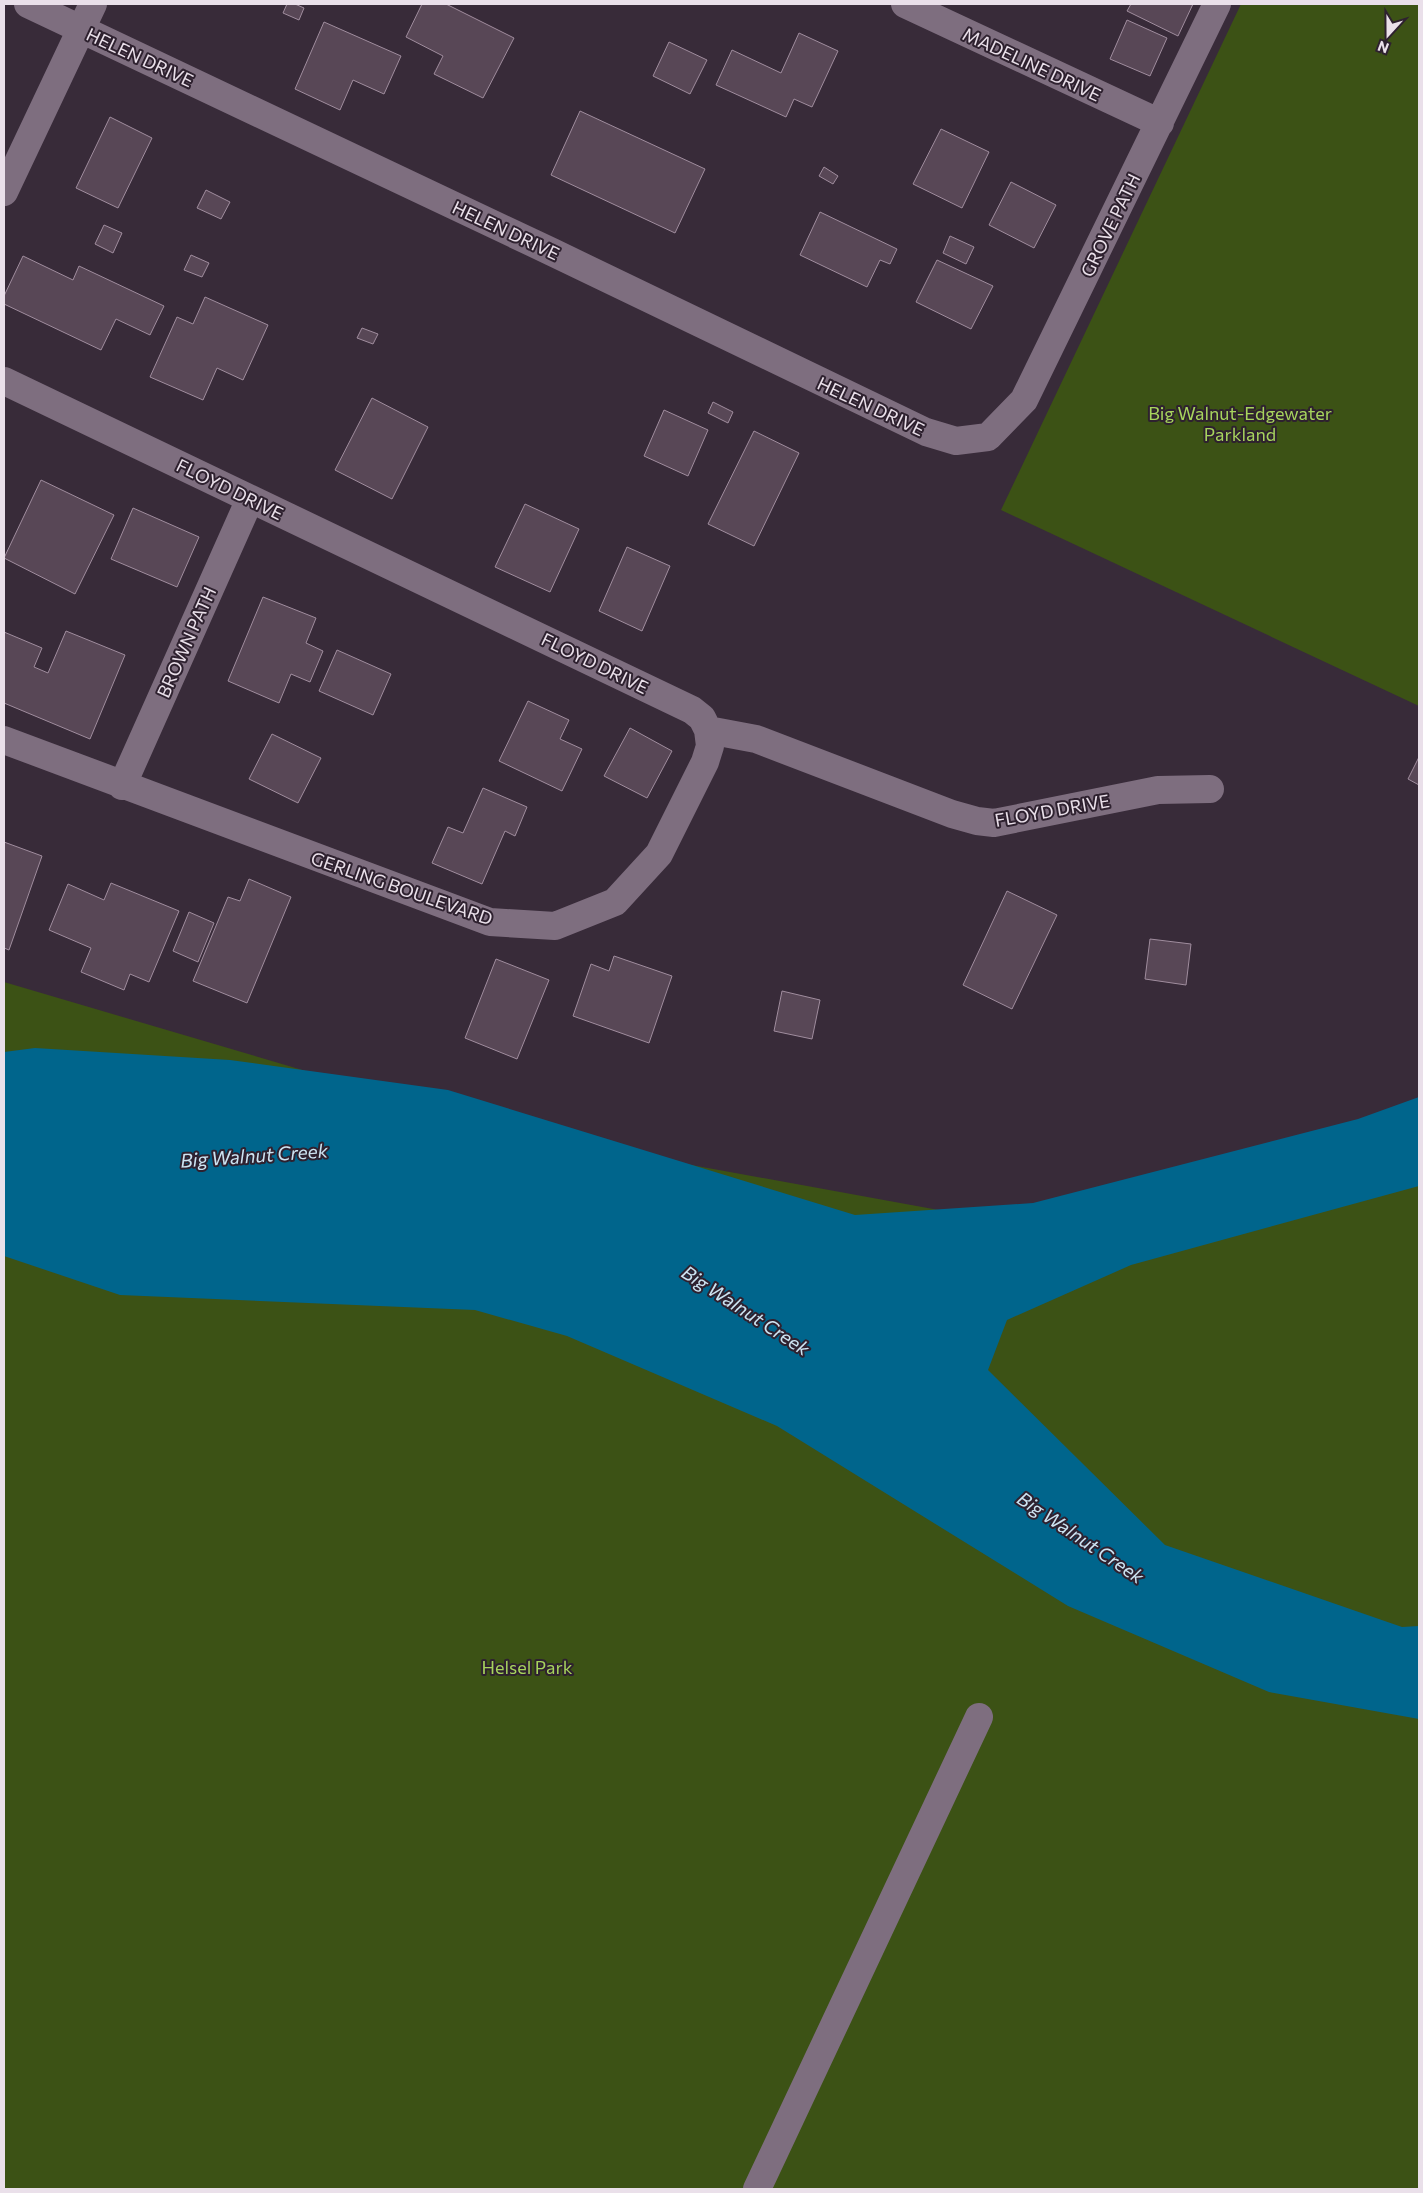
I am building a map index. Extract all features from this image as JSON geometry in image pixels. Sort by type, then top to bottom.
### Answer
[{"type":"street","name":"HELEN DRIVE","points":[[28,4],[926,432],[956,441],[988,437]]},
{"type":"street","points":[[4,192],[93,4]]},
{"type":"street","name":"MADELINE DRIVE","points":[[905,4],[1160,123]]},
{"type":"street","name":"GROVE PATH","points":[[988,437],[1024,400],[1217,4]]},
{"type":"street","name":"FLOYD DRIVE","points":[[4,381],[692,710],[702,718],[708,730],[756,739],[952,814],[977,821],[994,823],[1158,790],[1210,789]]},
{"type":"street","name":"BROWN PATH","points":[[122,786],[250,499]]},
{"type":"street","name":"GERLING BOULEVARD","points":[[4,740],[122,786],[490,922],[555,926],[615,902],[659,854],[705,762],[710,746],[708,730]]},
{"type":"street","points":[[757,2189],[979,1717]]},
{"type":"green space","name":"Big Walnut-Edgewater Parkland","points":[[1241,4],[1419,4],[1419,706],[1001,510]]},
{"type":"green space","name":"Helsel Park","points":[[4,982],[516,1133],[1037,1228],[1419,1118],[1419,2189],[4,2189]]},
{"type":"water","name":"Big Walnut Creek","points":[[35,1048],[230,1060],[448,1090],[855,1215],[1033,1203],[1358,1119],[1419,1097],[1419,1186],[1131,1265],[1007,1320],[988,1370],[1165,1545],[1402,1627],[1419,1626],[1419,1719],[1269,1692],[1068,1606],[777,1426],[567,1336],[475,1310],[120,1295],[4,1256],[4,1052]]},
{"type":"building","points":[[287,4],[295,4],[304,8],[299,20],[283,13]]},
{"type":"building","points":[[422,4],[446,4],[514,38],[483,98],[434,74],[443,56],[406,37]]},
{"type":"building","points":[[1131,4],[1193,4],[1178,36],[1127,11]]},
{"type":"building","points":[[1127,20],[1167,38],[1150,76],[1110,59]]},
{"type":"building","points":[[324,22],[401,56],[384,94],[353,80],[340,110],[295,89]]},
{"type":"building","points":[[799,33],[838,51],[812,107],[794,99],[786,117],[716,85],[732,50],[781,73]]},
{"type":"building","points":[[669,42],[707,60],[690,94],[653,76]]},
{"type":"building","points":[[580,111],[705,169],[675,233],[551,175]]},
{"type":"building","points":[[110,117],[152,138],[118,208],[76,188]]},
{"type":"building","points":[[941,129],[989,152],[962,208],[913,184]]},
{"type":"building","points":[[824,167],[838,176],[833,184],[819,176]]},
{"type":"building","points":[[1011,182],[1056,205],[1034,248],[989,225]]},
{"type":"building","points":[[206,190],[230,202],[221,219],[197,208]]},
{"type":"building","points":[[820,212],[897,249],[890,264],[880,260],[867,287],[800,255]]},
{"type":"building","points":[[104,225],[122,233],[113,253],[95,244]]},
{"type":"building","points":[[950,236],[974,247],[966,264],[943,253]]},
{"type":"building","points":[[191,255],[209,263],[202,277],[184,270]]},
{"type":"building","points":[[23,256],[73,280],[79,266],[164,306],[150,335],[116,319],[101,350],[4,304],[4,296]]},
{"type":"building","points":[[937,260],[993,286],[971,329],[916,302]]},
{"type":"building","points":[[205,297],[268,325],[243,380],[217,368],[203,400],[150,377],[177,317],[193,324]]},
{"type":"building","points":[[362,328],[378,334],[373,344],[357,338]]},
{"type":"building","points":[[372,398],[428,427],[392,499],[335,470]]},
{"type":"building","points":[[713,402],[733,412],[728,423],[708,413]]},
{"type":"building","points":[[664,410],[708,430],[688,476],[644,456]]},
{"type":"building","points":[[754,431],[799,453],[754,546],[708,524]]},
{"type":"building","points":[[41,480],[114,515],[75,594],[4,558]]},
{"type":"building","points":[[525,504],[579,529],[550,592],[495,567]]},
{"type":"building","points":[[133,508],[199,537],[177,587],[111,559]]},
{"type":"building","points":[[627,547],[670,566],[642,631],[599,611]]},
{"type":"building","points":[[263,597],[316,618],[306,643],[323,651],[310,682],[291,674],[279,703],[228,681]]},
{"type":"building","points":[[66,631],[125,655],[90,739],[4,703],[4,632],[42,648],[34,667],[48,673]]},
{"type":"building","points":[[337,650],[391,674],[373,715],[319,691]]},
{"type":"building","points":[[528,701],[569,720],[560,739],[582,749],[562,791],[499,761]]},
{"type":"building","points":[[630,728],[672,751],[647,798],[604,776]]},
{"type":"building","points":[[272,734],[321,758],[298,803],[249,779]]},
{"type":"building","points":[[1419,757],[1419,785],[1408,779]]},
{"type":"building","points":[[483,788],[527,807],[515,836],[505,831],[482,884],[432,863],[448,827],[463,833]]},
{"type":"building","points":[[4,842],[42,856],[9,950],[4,948]]},
{"type":"building","points":[[249,879],[291,897],[247,1003],[193,981],[228,897],[240,901]]},
{"type":"building","points":[[111,883],[179,911],[149,982],[130,974],[124,990],[81,972],[91,948],[49,930],[68,884],[104,900]]},
{"type":"building","points":[[1007,891],[1057,915],[1012,1009],[963,985]]},
{"type":"building","points":[[189,912],[214,923],[198,962],[173,951]]},
{"type":"building","points":[[1150,939],[1191,944],[1186,985],[1145,979]]},
{"type":"building","points":[[614,956],[672,976],[649,1043],[573,1016],[591,964],[609,971]]},
{"type":"building","points":[[496,959],[549,980],[517,1059],[465,1038]]},
{"type":"building","points":[[782,991],[820,1000],[812,1039],[774,1031]]}]
